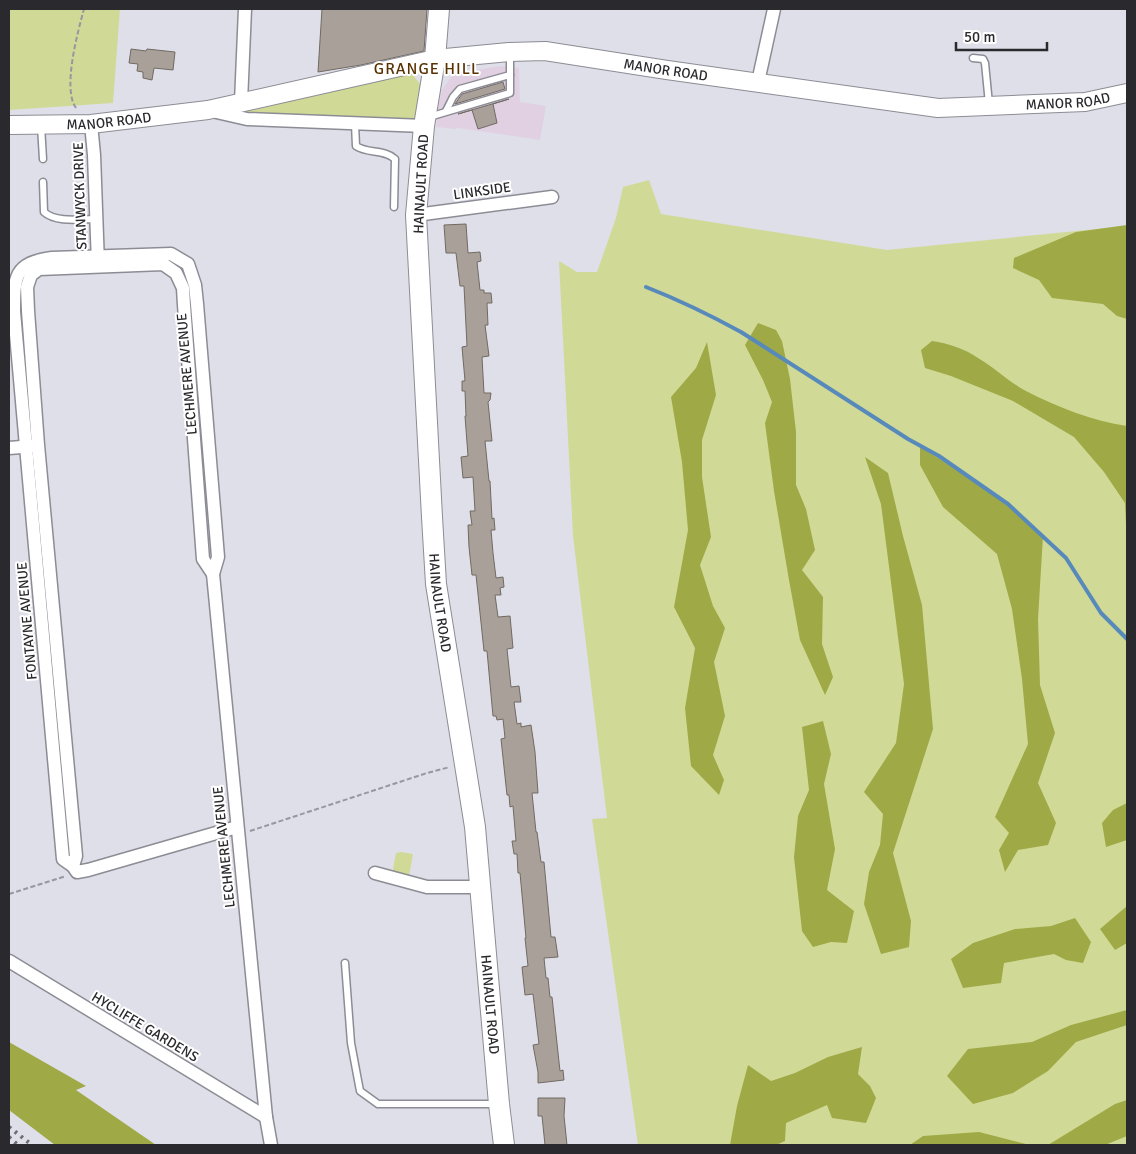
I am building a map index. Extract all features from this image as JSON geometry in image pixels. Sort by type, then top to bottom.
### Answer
[{"type":"main road","name":"HAINAULT ROAD","points":[[439,9],[435,60],[425,122],[416,215],[436,584],[475,827],[504,1145]]},
{"type":"main road","name":"MANOR ROAD","points":[[9,125],[90,124],[208,110],[435,60],[510,52],[545,52],[938,108],[1085,102],[1127,93]]},
{"type":"street","points":[[241,102],[246,9]]},
{"type":"street","points":[[758,82],[774,9]]},
{"type":"street","name":"MANOR ROAD","points":[[208,110],[247,119],[355,124],[425,122]]},
{"type":"street","name":"STANWYCK DRIVE","points":[[90,124],[94,155],[98,261]]},
{"type":"street","name":"LINKSIDE","points":[[416,215],[552,197]]},
{"type":"street","name":"LECHMERE AVENUE","points":[[98,261],[171,254],[188,264],[195,286],[191,304],[193,432],[203,559],[213,574]]},
{"type":"street","name":"FONTAYNE AVENUE","points":[[72,863],[32,446],[14,312],[14,287],[22,268],[35,260],[52,258],[98,261]]},
{"type":"street","name":"FONTAYNE AVENUE","points":[[32,446],[27,287],[31,275],[39,268],[98,261]]},
{"type":"street","name":"LECHMERE AVENUE","points":[[191,304],[207,430],[218,557],[213,574],[266,1118],[271,1145]]},
{"type":"street","points":[[14,312],[28,311]]},
{"type":"street","points":[[193,432],[207,430]]},
{"type":"street","points":[[9,448],[32,446]]},
{"type":"street","points":[[72,863],[88,870],[238,831]]},
{"type":"street","points":[[375,873],[427,887],[480,887]]},
{"type":"street","name":"HYCLIFFE GARDENS","points":[[9,961],[266,1118]]},
{"type":"lane","points":[[425,122],[446,112],[510,94],[510,52]]},
{"type":"lane","points":[[973,58],[983,59],[985,63],[989,106]]},
{"type":"lane","points":[[446,112],[453,97],[460,89],[510,75]]},
{"type":"lane","points":[[355,124],[356,146],[365,150],[387,154],[395,160],[394,206]]},
{"type":"lane","points":[[41,125],[42,159]]},
{"type":"lane","points":[[43,182],[44,212],[50,217],[72,219],[96,218]]},
{"type":"lane","points":[[346,963],[351,1043],[360,1091],[378,1104],[499,1104]]},
{"type":"path","points":[[84,9],[76,38],[70,86],[74,107],[90,124]]},
{"type":"path","points":[[238,831],[426,773],[466,764]]},
{"type":"path","points":[[9,894],[72,863]]},
{"type":"shaded area","points":[[501,66],[519,68],[520,102],[546,106],[540,140],[458,128],[436,127],[442,90],[451,77],[463,72]]},
{"type":"green space","points":[[9,9],[120,9],[113,103],[9,110]]},
{"type":"green space","points":[[411,73],[421,85],[419,122],[228,112]]},
{"type":"green space","points":[[649,180],[661,214],[887,250],[1127,226],[1127,1145],[638,1145],[592,819],[607,818],[573,536],[559,261],[577,272],[597,272],[616,218],[623,187]]},
{"type":"green space","points":[[1127,225],[1127,319],[1117,316],[1103,304],[1052,298],[1039,280],[1013,268],[1014,258],[1076,232]]},
{"type":"green space","points":[[758,323],[776,330],[782,341],[790,379],[796,432],[796,485],[806,509],[815,550],[802,570],[823,597],[822,644],[833,677],[825,695],[800,640],[789,580],[765,423],[772,402],[745,345]]},
{"type":"green space","points":[[932,341],[968,352],[1026,391],[1050,403],[1088,417],[1127,426],[1127,546],[1125,503],[1104,472],[1074,437],[1013,401],[951,376],[925,368],[921,350]]},
{"type":"green space","points":[[707,342],[716,395],[702,440],[702,477],[711,537],[700,565],[713,606],[725,628],[714,662],[725,716],[713,755],[724,780],[719,795],[691,766],[685,708],[695,648],[674,607],[688,530],[682,462],[671,397],[696,368]]},
{"type":"green space","points":[[920,446],[1008,504],[1043,536],[1038,619],[1040,685],[1055,733],[1038,783],[1056,823],[1048,845],[1018,850],[1005,872],[999,850],[1009,833],[995,817],[1028,744],[1022,679],[1012,609],[997,554],[943,507],[920,465]]},
{"type":"green space","points":[[865,457],[888,473],[922,605],[933,729],[893,853],[911,921],[909,947],[881,954],[864,904],[869,872],[880,845],[883,814],[864,792],[896,743],[904,684],[881,504]]},
{"type":"green space","points":[[823,721],[831,754],[824,784],[835,849],[827,890],[854,911],[847,943],[831,942],[813,947],[802,931],[794,857],[798,816],[809,790],[802,727]]},
{"type":"green space","points":[[1127,803],[1127,840],[1106,847],[1102,823],[1113,810]]},
{"type":"green space","points":[[396,853],[413,854],[409,876],[394,872],[393,869]]},
{"type":"green space","points":[[1127,906],[1127,943],[1115,950],[1100,929]]},
{"type":"green space","points":[[1075,918],[1091,942],[1083,963],[1066,960],[1054,954],[1004,963],[1001,983],[963,988],[951,959],[973,943],[1015,929],[1051,926]]},
{"type":"green space","points":[[1127,1010],[1127,1025],[1076,1042],[1048,1071],[1013,1093],[973,1104],[947,1076],[968,1049],[1032,1042],[1071,1025]]},
{"type":"green space","points":[[9,1042],[86,1086],[76,1090],[156,1145],[55,1145],[9,1110]]},
{"type":"green space","points":[[862,1047],[858,1074],[870,1086],[876,1098],[866,1123],[832,1118],[827,1105],[786,1123],[785,1141],[776,1145],[730,1145],[737,1106],[748,1065],[771,1081],[795,1073],[828,1057]]},
{"type":"green space","points":[[1127,1100],[1127,1136],[1105,1145],[1048,1145],[1115,1104]]},
{"type":"green space","points":[[979,1132],[1030,1145],[910,1145],[923,1136]]},
{"type":"building","points":[[322,9],[427,9],[424,51],[318,72]]},
{"type":"building","points":[[131,49],[175,52],[173,70],[154,68],[152,80],[143,78],[143,72],[137,71],[138,64],[129,63]]},
{"type":"building","points":[[503,82],[505,89],[455,104],[462,94]]},
{"type":"building","points":[[509,99],[493,104],[497,123],[478,129],[472,110],[458,114]]},
{"type":"building","points":[[466,224],[468,253],[480,252],[481,261],[477,262],[480,290],[484,290],[484,293],[491,293],[492,303],[487,303],[488,325],[485,325],[489,356],[482,357],[484,393],[491,393],[488,402],[492,441],[485,441],[492,519],[494,518],[495,530],[491,530],[493,553],[496,578],[503,577],[504,587],[500,588],[501,595],[495,595],[498,617],[510,616],[513,648],[507,649],[511,687],[519,686],[521,702],[514,702],[517,724],[521,723],[521,727],[531,725],[538,793],[532,793],[536,832],[541,862],[544,862],[551,937],[555,937],[558,957],[544,958],[546,978],[548,978],[550,997],[552,997],[560,1071],[563,1070],[564,1080],[538,1083],[533,1045],[539,1044],[533,994],[525,995],[522,967],[528,966],[526,938],[520,873],[518,873],[517,854],[514,854],[512,841],[516,841],[513,806],[510,807],[509,795],[507,795],[501,739],[505,738],[503,719],[497,720],[496,716],[493,716],[487,651],[484,651],[476,575],[472,575],[469,547],[468,525],[472,525],[470,511],[475,511],[473,477],[463,478],[461,457],[468,456],[465,391],[462,391],[462,381],[465,381],[462,347],[467,346],[464,286],[460,286],[456,253],[446,253],[444,225]]},
{"type":"building","points":[[538,1098],[565,1098],[564,1116],[567,1145],[545,1145],[542,1116],[538,1116]]},
{"type":"waterway","points":[[646,287],[694,308],[741,332],[908,439],[939,456],[1008,504],[1066,558],[1101,613],[1127,639]]},
{"type":"railway","points":[[9,1127],[32,1145]]},
{"type":"railway","points":[[9,1137],[18,1145]]},
{"type":"district","name":"GRANGE HILL","points":[[427,69]]}]
